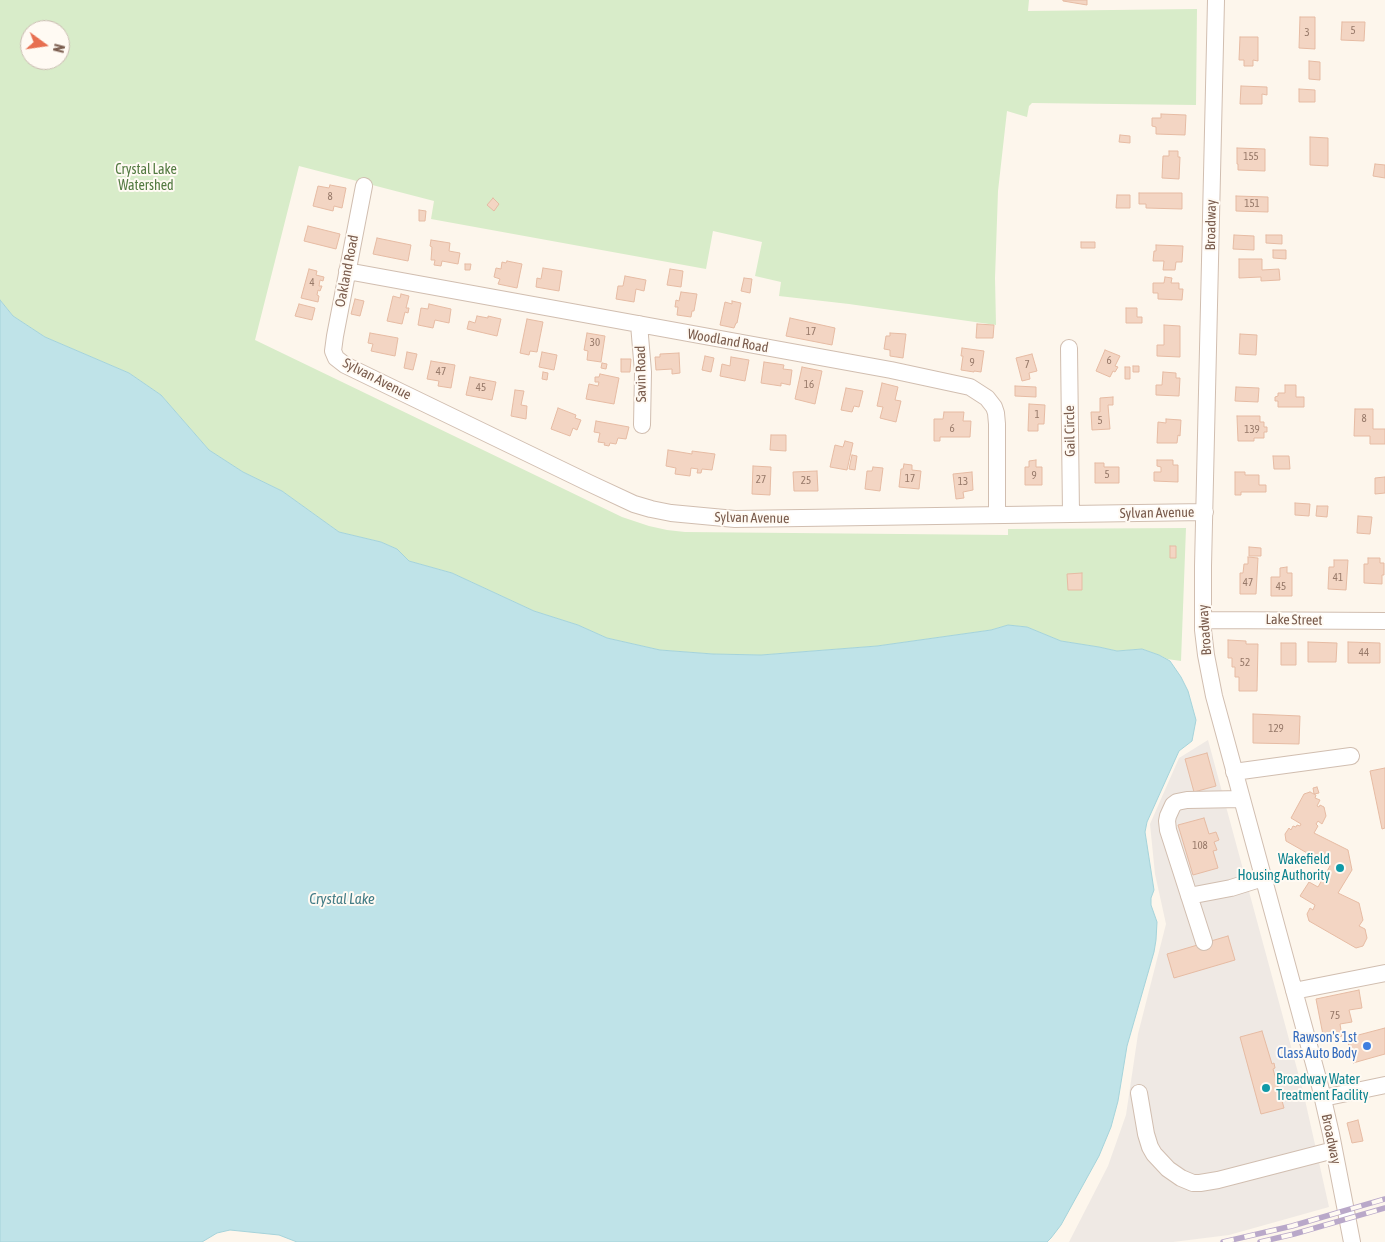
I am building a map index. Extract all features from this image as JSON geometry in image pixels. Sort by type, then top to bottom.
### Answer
[{"type":"street","name":"Broadway","points":[[1216,0],[1203,620],[1206,655],[1214,696],[1322,1098],[1352,1242]]},
{"type":"street","name":"Oakland Road","points":[[335,356],[333,351],[335,336],[364,186]]},
{"type":"street","name":"Woodland Road","points":[[347,271],[891,370],[964,386],[979,392],[991,402],[996,413],[997,515]]},
{"type":"street","name":"Savin Road","points":[[639,324],[643,372],[642,424]]},
{"type":"street","name":"Gail Circle","points":[[1069,348],[1072,514]]},
{"type":"street","name":"Sylvan Avenue","points":[[335,356],[345,365],[634,504],[690,516],[735,519],[1205,512]]},
{"type":"street","name":"Lake Street","points":[[1203,620],[1385,621]]},
{"type":"street","points":[[1234,772],[1351,756]]},
{"type":"street","points":[[1204,942],[1168,830],[1167,821],[1172,805],[1177,802],[1187,800],[1242,800]]},
{"type":"street","points":[[1189,896],[1231,888],[1263,878]]},
{"type":"street","points":[[1294,991],[1385,973]]},
{"type":"street","points":[[1322,1098],[1385,1085]]},
{"type":"street","points":[[1139,1094],[1150,1147],[1160,1162],[1186,1180],[1200,1183],[1209,1182],[1334,1150]]},
{"type":"shaded area","points":[[1208,740],[1303,1091],[1329,1207],[1229,1235],[1173,1242],[1069,1242],[1108,1166],[1126,1115],[1138,1034],[1166,924],[1155,874],[1150,824],[1179,758]]},
{"type":"green space","name":"Crystal Lake Watershed","points":[[0,0],[1029,0],[1028,11],[1197,9],[1196,105],[1032,103],[1029,106],[1027,117],[1007,111],[998,191],[995,278],[996,325],[779,296],[781,282],[755,276],[762,242],[713,231],[706,269],[431,219],[434,201],[299,166],[255,340],[622,517],[667,530],[685,532],[1008,535],[1008,529],[1186,528],[1181,661],[1167,659],[1142,649],[1117,651],[1061,641],[1027,627],[1008,625],[991,630],[877,646],[761,655],[660,650],[607,638],[578,625],[534,611],[452,573],[409,561],[397,549],[381,542],[339,532],[282,491],[243,472],[209,450],[161,395],[129,373],[45,337],[13,316],[0,300]]},
{"type":"water","name":"Crystal Lake","points":[[0,300],[13,316],[45,337],[129,373],[161,395],[209,450],[243,472],[282,491],[339,532],[381,542],[397,549],[409,561],[452,573],[534,611],[578,625],[607,638],[660,650],[761,655],[877,646],[991,630],[1008,625],[1027,627],[1061,641],[1117,651],[1142,649],[1170,661],[1188,691],[1196,720],[1192,741],[1179,751],[1147,822],[1145,832],[1154,890],[1151,905],[1157,922],[1154,952],[1127,1046],[1118,1101],[1111,1127],[1099,1156],[1061,1225],[1051,1238],[1047,1242],[297,1242],[279,1235],[230,1230],[217,1233],[202,1242],[0,1242]]},
{"type":"building","points":[[1087,0],[1087,5],[1063,1]]},
{"type":"building","points":[[1300,17],[1315,17],[1315,49],[1299,48]]},
{"type":"building","points":[[1342,22],[1365,22],[1364,41],[1341,40]]},
{"type":"building","points":[[1240,37],[1258,37],[1258,61],[1253,60],[1253,66],[1244,66],[1244,60],[1239,60]]},
{"type":"building","points":[[1309,61],[1320,62],[1320,80],[1309,79]]},
{"type":"building","points":[[1241,86],[1267,87],[1267,95],[1262,94],[1262,104],[1240,104]]},
{"type":"building","points":[[1299,89],[1315,90],[1315,102],[1299,102]]},
{"type":"building","points":[[1161,114],[1186,115],[1185,135],[1156,134],[1156,127],[1152,126],[1152,118],[1161,118]]},
{"type":"building","points":[[1120,135],[1130,136],[1130,143],[1119,142]]},
{"type":"building","points":[[1310,137],[1328,138],[1328,166],[1310,165]]},
{"type":"building","points":[[1237,148],[1265,149],[1265,171],[1238,170]]},
{"type":"building","points":[[1169,151],[1178,151],[1178,157],[1180,157],[1179,179],[1162,178],[1163,156],[1169,156]]},
{"type":"building","points":[[1375,164],[1385,165],[1385,178],[1373,176]]},
{"type":"building","points":[[330,185],[346,188],[342,208],[334,206],[333,211],[313,206],[318,186],[329,188]]},
{"type":"building","points":[[1139,193],[1182,193],[1182,209],[1146,208],[1146,204],[1139,204]]},
{"type":"building","points":[[1117,195],[1130,195],[1130,208],[1116,208]]},
{"type":"building","points":[[1236,196],[1268,197],[1268,212],[1236,211]]},
{"type":"building","points":[[493,198],[499,204],[494,211],[487,205]]},
{"type":"building","points":[[419,210],[426,211],[425,221],[419,221]]},
{"type":"building","points":[[308,226],[340,234],[336,249],[304,241]]},
{"type":"building","points":[[1234,235],[1254,236],[1254,250],[1233,249]]},
{"type":"building","points":[[1266,235],[1282,235],[1282,244],[1266,243]]},
{"type":"building","points":[[377,238],[411,245],[408,261],[373,254]]},
{"type":"building","points":[[431,240],[450,243],[449,251],[460,253],[458,264],[442,261],[441,266],[434,265],[435,260],[431,260]]},
{"type":"building","points":[[1081,242],[1095,242],[1095,248],[1081,248]]},
{"type":"building","points":[[1156,245],[1183,246],[1182,262],[1176,262],[1175,270],[1163,270],[1164,261],[1153,261]]},
{"type":"building","points":[[1273,250],[1286,250],[1286,259],[1273,258]]},
{"type":"building","points":[[1239,259],[1262,259],[1262,270],[1279,269],[1280,280],[1261,281],[1261,277],[1239,278]]},
{"type":"building","points":[[507,261],[522,264],[517,288],[498,284],[500,279],[494,277],[496,268],[501,269],[502,262],[506,263]]},
{"type":"building","points":[[465,264],[471,264],[470,270],[465,270]]},
{"type":"building","points":[[543,268],[562,271],[559,291],[536,287],[537,278],[541,279]]},
{"type":"building","points":[[309,269],[317,271],[316,275],[324,277],[323,281],[320,280],[319,286],[322,286],[320,291],[318,290],[318,302],[301,298]]},
{"type":"building","points":[[670,269],[683,271],[681,287],[667,285]]},
{"type":"building","points":[[625,276],[646,280],[644,291],[636,289],[634,302],[616,299],[618,286],[623,286]]},
{"type":"building","points":[[1165,277],[1172,278],[1171,283],[1179,283],[1179,289],[1183,289],[1182,300],[1158,299],[1158,293],[1153,293],[1153,283],[1164,283]]},
{"type":"building","points":[[744,278],[752,279],[750,293],[741,291]]},
{"type":"building","points":[[681,292],[697,294],[691,317],[677,315],[678,307],[675,307],[676,300],[679,301]]},
{"type":"building","points":[[401,294],[409,296],[406,308],[409,308],[408,313],[405,312],[402,324],[387,321],[393,296],[400,298]]},
{"type":"building","points":[[355,299],[364,301],[360,316],[351,314]]},
{"type":"building","points":[[732,301],[741,303],[737,323],[734,328],[720,325],[725,302],[732,304]]},
{"type":"building","points":[[299,304],[315,308],[312,320],[295,316]]},
{"type":"building","points":[[429,304],[451,309],[449,323],[435,320],[433,328],[418,325],[421,308],[428,309]]},
{"type":"building","points":[[1126,308],[1137,308],[1137,317],[1142,317],[1142,323],[1126,323]]},
{"type":"building","points":[[477,316],[501,319],[497,336],[467,329],[469,321],[475,323]]},
{"type":"building","points":[[790,318],[835,328],[832,345],[786,336]]},
{"type":"building","points":[[527,319],[543,322],[537,352],[530,351],[529,355],[520,353]]},
{"type":"building","points":[[977,324],[994,325],[993,338],[976,338]]},
{"type":"building","points":[[1164,325],[1180,326],[1180,357],[1157,356],[1157,345],[1164,345]]},
{"type":"building","points":[[370,333],[398,338],[395,356],[371,351],[373,344],[368,343]]},
{"type":"building","points":[[587,333],[605,336],[601,362],[587,360],[588,351],[584,350]]},
{"type":"building","points":[[890,333],[906,334],[903,358],[890,356],[890,350],[884,349],[886,336],[890,336]]},
{"type":"building","points":[[1240,334],[1257,335],[1256,355],[1239,354]]},
{"type":"building","points":[[962,348],[984,351],[981,372],[961,370]]},
{"type":"building","points":[[1105,350],[1120,356],[1115,366],[1118,367],[1110,377],[1096,371]]},
{"type":"building","points":[[407,352],[417,354],[413,370],[404,368]]},
{"type":"building","points":[[542,352],[557,355],[554,370],[539,367]]},
{"type":"building","points":[[679,353],[680,373],[672,374],[672,369],[656,370],[655,357],[660,357],[660,354]]},
{"type":"building","points":[[1032,354],[1037,371],[1029,373],[1030,379],[1022,381],[1016,358]]},
{"type":"building","points":[[705,356],[714,358],[711,372],[702,370]]},
{"type":"building","points":[[731,357],[749,360],[745,381],[720,376],[722,364],[730,366]]},
{"type":"building","points":[[621,359],[631,359],[630,372],[621,372]]},
{"type":"building","points":[[431,361],[455,365],[451,388],[438,386],[439,381],[427,379]]},
{"type":"building","points":[[764,362],[784,365],[783,369],[792,370],[790,385],[781,383],[781,386],[761,383]]},
{"type":"building","points":[[602,363],[607,364],[606,369],[601,368]]},
{"type":"building","points":[[1133,366],[1139,366],[1139,372],[1133,372]]},
{"type":"building","points":[[802,367],[822,371],[815,404],[795,399]]},
{"type":"building","points":[[1125,367],[1130,367],[1130,379],[1125,379]]},
{"type":"building","points":[[543,372],[548,373],[547,380],[542,379]]},
{"type":"building","points":[[1163,372],[1176,373],[1176,378],[1180,378],[1179,396],[1156,395],[1156,385],[1162,385]]},
{"type":"building","points":[[600,374],[619,378],[614,404],[586,399],[589,384],[598,386],[599,382],[595,382],[595,377],[599,377]]},
{"type":"building","points":[[470,377],[496,382],[492,400],[466,395]]},
{"type":"building","points":[[882,383],[898,387],[895,400],[901,401],[896,422],[880,418],[883,407],[877,406]]},
{"type":"building","points":[[1285,385],[1296,385],[1296,397],[1304,397],[1304,407],[1278,407],[1278,401],[1275,401],[1275,397],[1278,396],[1278,393],[1285,393]]},
{"type":"building","points":[[1015,386],[1036,387],[1036,397],[1015,396]]},
{"type":"building","points":[[1236,387],[1259,388],[1258,402],[1235,401]]},
{"type":"building","points":[[846,388],[863,391],[859,407],[854,406],[852,412],[841,410]]},
{"type":"building","points":[[515,390],[524,391],[521,405],[527,406],[526,419],[511,416]]},
{"type":"building","points":[[1113,397],[1113,405],[1108,405],[1110,429],[1092,430],[1091,412],[1100,412],[1100,398]]},
{"type":"building","points":[[1029,404],[1045,405],[1044,424],[1038,424],[1038,431],[1028,431]]},
{"type":"building","points":[[558,408],[576,415],[575,418],[581,420],[577,430],[573,428],[570,436],[551,429]]},
{"type":"building","points":[[1355,409],[1373,409],[1373,429],[1385,429],[1385,444],[1370,444],[1370,436],[1354,436]]},
{"type":"building","points":[[944,412],[964,412],[963,421],[971,421],[970,437],[940,437],[940,441],[934,441],[934,419],[943,419]]},
{"type":"building","points":[[1237,416],[1260,416],[1260,422],[1264,422],[1264,427],[1267,427],[1267,432],[1264,432],[1264,438],[1254,438],[1254,441],[1238,441]]},
{"type":"building","points":[[1166,419],[1181,420],[1180,436],[1178,435],[1177,443],[1157,443],[1158,422],[1166,423]]},
{"type":"building","points":[[596,421],[629,427],[626,439],[618,438],[616,444],[610,443],[609,446],[598,442],[600,433],[594,432]]},
{"type":"building","points":[[771,435],[786,435],[786,451],[770,450]]},
{"type":"building","points":[[845,441],[853,443],[847,470],[830,467],[835,445],[843,447]]},
{"type":"building","points":[[668,450],[692,454],[692,451],[715,454],[712,470],[702,469],[701,473],[697,473],[698,469],[691,468],[690,476],[675,474],[676,468],[666,466]]},
{"type":"building","points":[[852,455],[857,456],[855,470],[849,469]]},
{"type":"building","points":[[1273,456],[1289,456],[1290,469],[1274,469]]},
{"type":"building","points":[[1036,460],[1036,467],[1042,467],[1042,485],[1025,485],[1025,467],[1029,467],[1029,461]]},
{"type":"building","points":[[1157,460],[1173,460],[1173,465],[1178,465],[1178,482],[1154,481],[1154,472],[1161,472],[1161,467],[1157,466]]},
{"type":"building","points":[[1095,463],[1104,463],[1104,467],[1119,467],[1119,483],[1095,483]]},
{"type":"building","points":[[904,464],[912,465],[912,470],[921,471],[919,489],[899,487],[901,469],[903,469]]},
{"type":"building","points":[[753,466],[771,467],[770,495],[752,494]]},
{"type":"building","points":[[873,467],[883,468],[880,491],[865,489],[867,471],[872,471]]},
{"type":"building","points":[[817,471],[818,491],[794,491],[793,472]]},
{"type":"building","points":[[972,472],[973,490],[963,492],[964,498],[956,499],[953,474]]},
{"type":"building","points":[[1235,472],[1245,472],[1245,475],[1259,475],[1259,485],[1266,485],[1266,492],[1241,492],[1241,495],[1235,495]]},
{"type":"building","points":[[1385,477],[1385,493],[1375,494],[1375,478]]},
{"type":"building","points":[[1295,503],[1310,504],[1309,516],[1295,515]]},
{"type":"building","points":[[1317,506],[1328,506],[1327,517],[1316,516]]},
{"type":"building","points":[[1358,516],[1372,517],[1370,534],[1357,533]]},
{"type":"building","points":[[1170,546],[1176,546],[1176,558],[1170,558]]},
{"type":"building","points":[[1249,547],[1261,548],[1261,556],[1249,556]]},
{"type":"building","points":[[1248,557],[1258,558],[1256,594],[1240,594],[1240,573],[1243,573],[1244,564],[1248,564]]},
{"type":"building","points":[[1368,558],[1380,558],[1380,563],[1384,563],[1382,584],[1364,583],[1364,564],[1368,564]]},
{"type":"building","points":[[1334,560],[1348,560],[1346,590],[1328,589],[1329,567],[1334,567]]},
{"type":"building","points":[[1287,567],[1287,573],[1292,573],[1292,596],[1271,596],[1271,577],[1280,577],[1280,568]]},
{"type":"building","points":[[1082,573],[1082,590],[1068,590],[1067,574]]},
{"type":"building","points":[[1228,640],[1246,641],[1246,644],[1258,644],[1257,691],[1239,691],[1239,677],[1235,677],[1235,667],[1232,667],[1232,658],[1228,658]]},
{"type":"building","points":[[1308,642],[1337,643],[1336,662],[1308,662]]},
{"type":"building","points":[[1348,642],[1380,643],[1380,663],[1348,663]]},
{"type":"building","points":[[1281,643],[1296,643],[1296,665],[1281,665]]},
{"type":"building","points":[[1253,714],[1300,716],[1299,744],[1253,743]]},
{"type":"building","points":[[1207,753],[1216,786],[1194,792],[1185,759]]},
{"type":"building","points":[[1385,768],[1385,828],[1382,829],[1370,771]]},
{"type":"building","points":[[1317,787],[1319,793],[1314,794],[1313,788]]},
{"type":"building","name":"Wakefield Housing Authority","points":[[1310,792],[1316,795],[1315,798],[1320,800],[1317,806],[1324,807],[1326,816],[1322,824],[1318,821],[1316,824],[1318,826],[1314,833],[1348,850],[1352,870],[1338,893],[1359,903],[1363,920],[1359,926],[1365,929],[1367,938],[1363,946],[1356,948],[1309,921],[1307,914],[1310,908],[1313,910],[1315,905],[1300,896],[1309,882],[1318,887],[1330,866],[1286,841],[1285,834],[1289,828],[1291,830],[1293,826],[1300,826],[1301,824],[1291,818],[1304,794]]},
{"type":"building","points":[[1204,818],[1209,834],[1216,832],[1219,840],[1214,842],[1217,850],[1213,851],[1218,868],[1193,875],[1178,825]]},
{"type":"building","points":[[1228,936],[1235,960],[1174,978],[1167,954]]},
{"type":"building","points":[[1359,990],[1362,1008],[1349,1010],[1352,1022],[1340,1024],[1342,1036],[1324,1040],[1316,999]]},
{"type":"building","name":"Rawson's 1st Class Auto Body","points":[[1385,1028],[1385,1054],[1353,1063],[1347,1038]]},
{"type":"building","name":"Broadway Water Treatment Facility","points":[[1262,1031],[1272,1064],[1274,1063],[1275,1068],[1273,1069],[1284,1108],[1261,1114],[1240,1037]]},
{"type":"building","points":[[1358,1120],[1363,1141],[1352,1143],[1347,1123]]},
{"type":"railway","points":[[1223,1242],[1292,1226],[1385,1199]]},
{"type":"railway","points":[[1260,1242],[1385,1208]]},
{"type":"place","name":"Wakefield Housing Authority","points":[[1340,868]]},
{"type":"place","name":"Rawson's 1st Class Auto Body","points":[[1367,1046]]},
{"type":"place","name":"Broadway Water Treatment Facility","points":[[1266,1088]]}]
